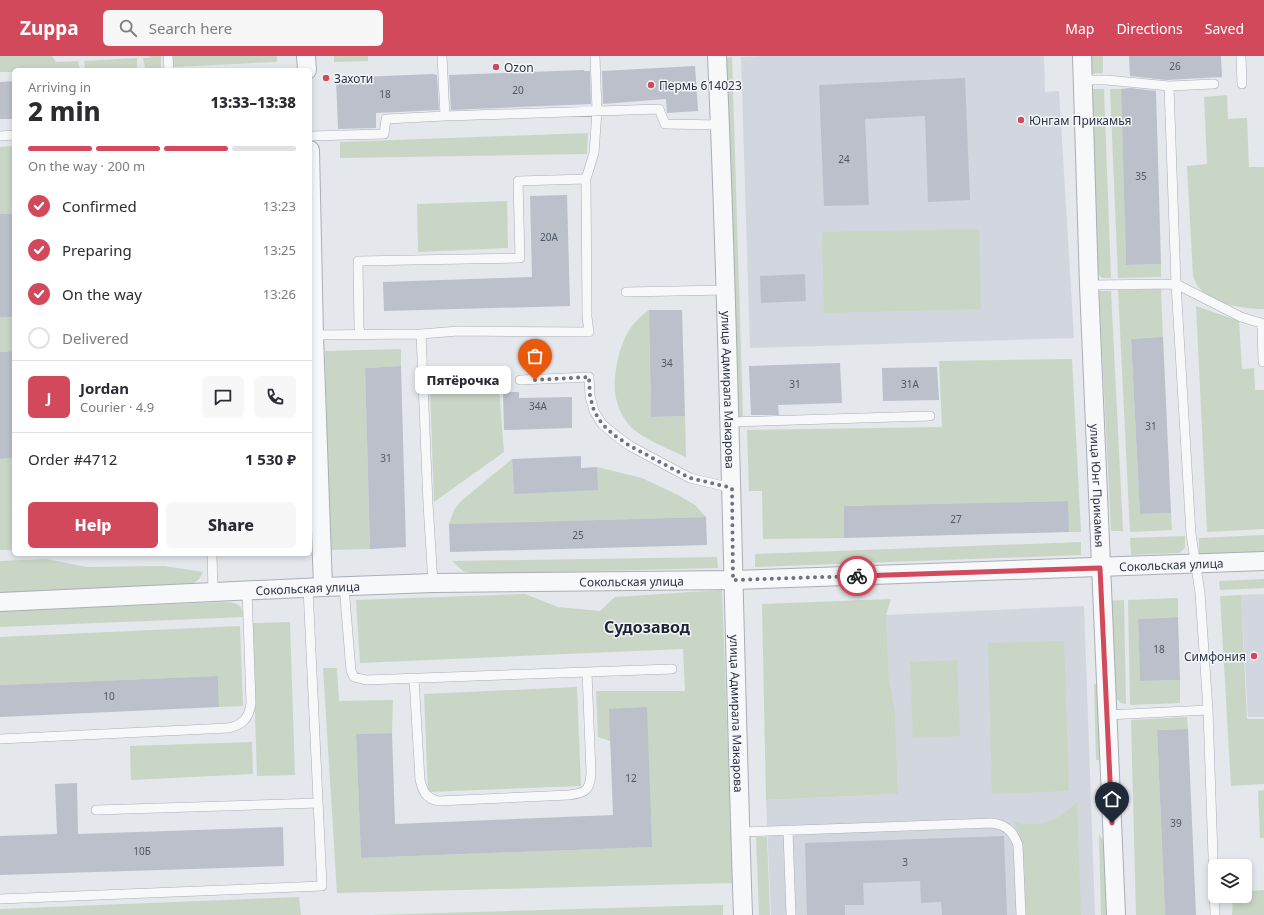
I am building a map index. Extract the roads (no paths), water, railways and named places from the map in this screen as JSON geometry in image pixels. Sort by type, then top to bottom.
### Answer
[{"type":"street","points":[[306,56],[307,68]]},
{"type":"street","name":"улица Адмирала Макарова","points":[[717,56],[732,488],[733,580],[743,915]]},
{"type":"street","name":"улица Юнг Прикамья","points":[[1082,56],[1100,568],[1116,915]]},
{"type":"street","points":[[312,279],[316,587]]},
{"type":"street","name":"Сокольская улица","points":[[0,602],[213,591],[434,583],[733,580],[1264,562]]},
{"type":"lane","points":[[168,56],[169,68]]},
{"type":"lane","points":[[442,56],[445,116]]},
{"type":"lane","points":[[313,339],[361,335],[421,334],[458,331],[589,332],[587,317],[586,180],[594,153],[598,111],[595,56]]},
{"type":"lane","points":[[1241,56],[1242,84]]},
{"type":"lane","points":[[1082,80],[1107,80],[1169,86],[1214,84]]},
{"type":"lane","points":[[1169,86],[1176,284],[1192,534],[1200,593],[1208,710],[1216,915]]},
{"type":"lane","points":[[312,136],[384,134],[386,119],[659,109],[665,124],[720,125]]},
{"type":"lane","points":[[0,136],[12,136]]},
{"type":"lane","points":[[361,335],[358,261],[520,258],[518,181],[586,180]]},
{"type":"lane","points":[[1089,285],[1176,284],[1241,317],[1263,324],[1264,362]]},
{"type":"lane","points":[[626,292],[726,290]]},
{"type":"lane","points":[[421,334],[428,504],[434,583]]},
{"type":"lane","points":[[520,380],[589,377],[590,396],[594,411],[602,424],[614,435],[630,446],[690,478],[732,488]]},
{"type":"lane","points":[[729,422],[930,416]]},
{"type":"lane","points":[[212,556],[213,591]]},
{"type":"lane","points":[[344,586],[352,675],[357,679],[414,679],[672,669]]},
{"type":"lane","points":[[0,899],[322,886],[318,803],[316,587]]},
{"type":"lane","points":[[0,738],[228,728],[240,724],[248,715],[251,703],[247,590]]},
{"type":"lane","points":[[414,679],[420,780],[422,790],[426,796],[432,800],[438,801],[569,795],[583,792],[588,788],[591,781],[591,773],[587,672]]},
{"type":"lane","points":[[1107,715],[1208,710]]},
{"type":"lane","points":[[96,810],[318,803]]},
{"type":"lane","points":[[740,832],[992,823],[1000,824],[1011,831],[1018,845],[1021,915]]},
{"type":"lane","points":[[788,831],[791,915]]},
{"type":"place","name":"Ozon","points":[[496,67]]},
{"type":"place","name":"Захоти","points":[[326,78]]},
{"type":"place","name":"Пермь 614023","points":[[651,85]]},
{"type":"place","name":"Юнгам Прикамья","points":[[1021,120]]},
{"type":"place","name":"Пятёрочка","points":[[535,380]]},
{"type":"place","name":"Симфония","points":[[1254,656]]},
{"type":"district","name":"Судозавод","points":[[647,627]]}]
